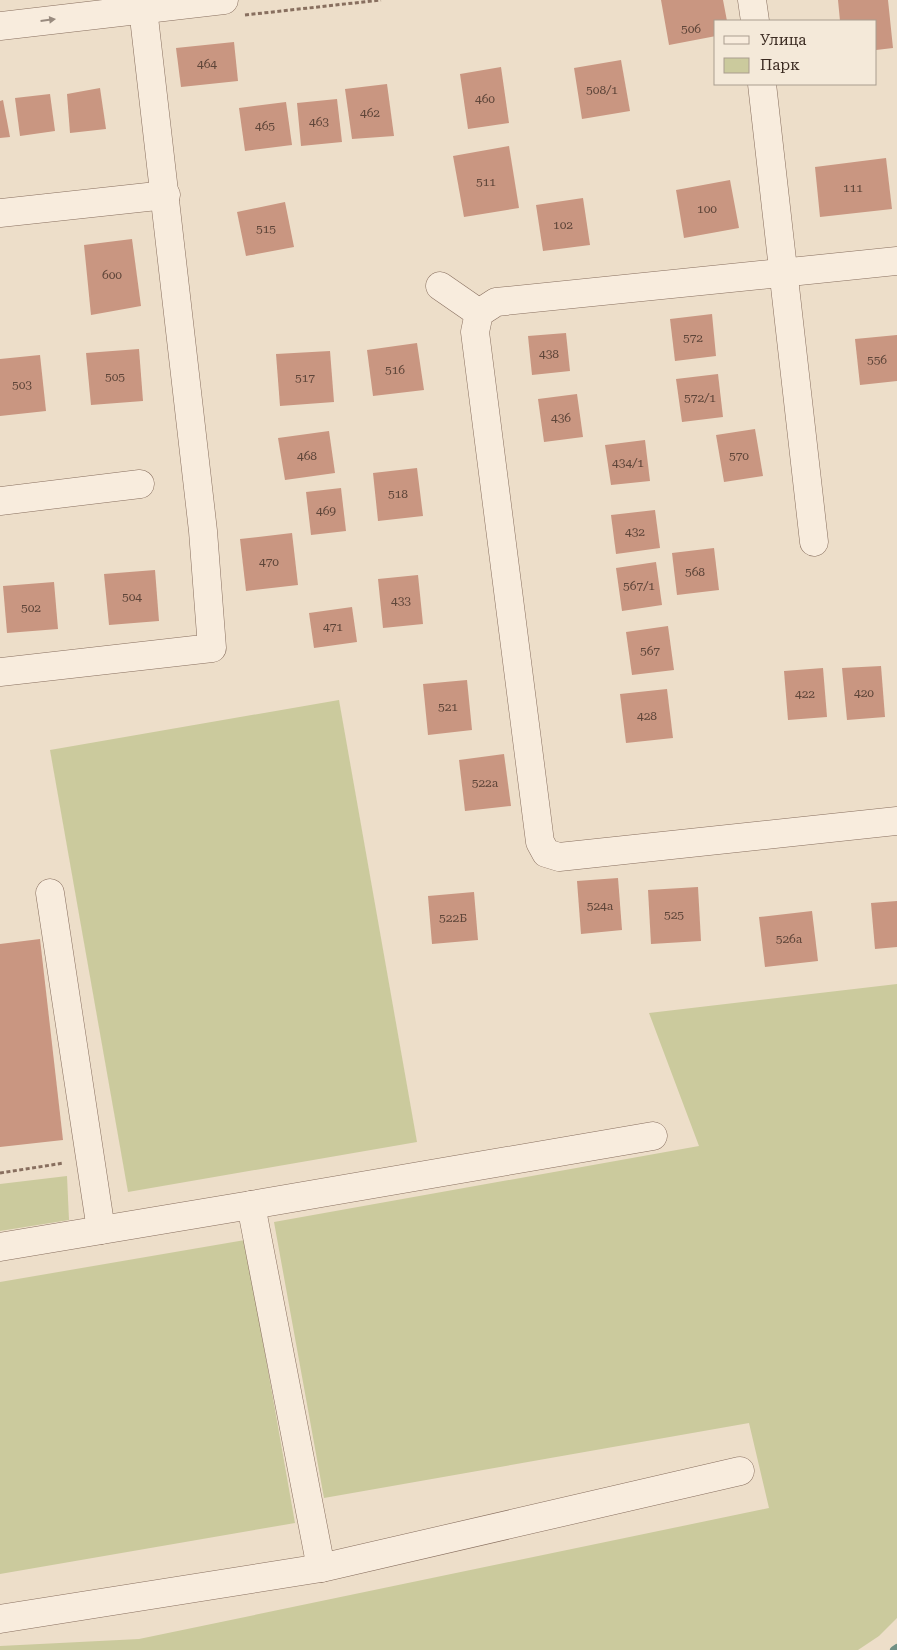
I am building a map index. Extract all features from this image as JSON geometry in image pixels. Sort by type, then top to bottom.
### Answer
[{"type":"street","points":[[0,26],[143,4],[224,0]]},
{"type":"street","points":[[752,0],[755,20]]},
{"type":"street","points":[[0,672],[212,648],[203,532],[143,4]]},
{"type":"street","points":[[762,85],[814,542]]},
{"type":"street","points":[[0,213],[166,195]]},
{"type":"street","points":[[897,260],[496,302],[479,313],[475,332],[540,842],[546,854],[559,857],[897,820]]},
{"type":"street","points":[[440,286],[479,313]]},
{"type":"street","points":[[0,501],[140,484]]},
{"type":"street","points":[[50,893],[101,1230]]},
{"type":"street","points":[[0,1247],[653,1136]]},
{"type":"street","points":[[251,1205],[321,1568]]},
{"type":"street","points":[[0,1619],[321,1568],[740,1471]]},
{"type":"path","points":[[0,1173],[90,1159]]},
{"type":"green space","points":[[339,700],[417,1142],[128,1192],[50,750]]},
{"type":"green space","points":[[897,984],[897,1618],[879,1636],[858,1650],[0,1650],[0,1646],[139,1639],[769,1508],[749,1423],[324,1498],[274,1222],[699,1146],[649,1013]]},
{"type":"green space","points":[[67,1176],[69,1220],[0,1231],[0,1184]]},
{"type":"green space","points":[[245,1240],[295,1523],[0,1574],[0,1282]]},
{"type":"building","points":[[661,0],[723,0],[727,20],[714,20],[714,36],[669,45]]},
{"type":"building","points":[[838,0],[888,0],[893,48],[877,50],[877,20],[840,20]]},
{"type":"building","points":[[234,42],[238,81],[181,87],[176,48]]},
{"type":"building","points":[[621,60],[630,111],[582,119],[574,68]]},
{"type":"building","points":[[501,67],[509,123],[468,129],[460,74]]},
{"type":"building","points":[[387,84],[394,136],[352,139],[345,89]]},
{"type":"building","points":[[100,88],[106,129],[70,133],[67,94]]},
{"type":"building","points":[[50,94],[55,131],[20,136],[15,98]]},
{"type":"building","points":[[337,99],[342,142],[301,146],[297,103]]},
{"type":"building","points":[[3,100],[10,137],[0,138],[0,101]]},
{"type":"building","points":[[286,102],[292,145],[245,151],[239,108]]},
{"type":"building","points":[[509,146],[519,208],[464,217],[453,156]]},
{"type":"building","points":[[886,158],[892,209],[820,217],[815,167]]},
{"type":"building","points":[[730,180],[739,228],[684,238],[676,190]]},
{"type":"building","points":[[583,198],[590,245],[543,251],[536,205]]},
{"type":"building","points":[[285,202],[294,247],[246,256],[237,212]]},
{"type":"building","points":[[132,239],[141,306],[91,315],[84,245]]},
{"type":"building","points":[[712,314],[716,356],[675,361],[670,319]]},
{"type":"building","points":[[566,333],[570,371],[532,375],[528,336]]},
{"type":"building","points":[[897,335],[897,381],[860,385],[855,339]]},
{"type":"building","points":[[417,343],[424,390],[373,396],[367,350]]},
{"type":"building","points":[[139,349],[143,401],[91,405],[86,353]]},
{"type":"building","points":[[330,351],[334,402],[280,406],[276,354]]},
{"type":"building","points":[[40,355],[46,411],[0,416],[0,359]]},
{"type":"building","points":[[718,374],[723,417],[682,422],[676,379]]},
{"type":"building","points":[[577,394],[583,437],[544,442],[538,399]]},
{"type":"building","points":[[755,429],[763,476],[724,482],[716,435]]},
{"type":"building","points":[[329,431],[335,473],[285,480],[278,438]]},
{"type":"building","points":[[645,440],[650,481],[611,485],[605,445]]},
{"type":"building","points":[[417,468],[423,516],[378,521],[373,473]]},
{"type":"building","points":[[341,488],[346,531],[311,535],[306,492]]},
{"type":"building","points":[[655,510],[660,548],[616,554],[611,515]]},
{"type":"building","points":[[292,533],[298,585],[246,591],[240,539]]},
{"type":"building","points":[[714,548],[719,590],[677,595],[672,553]]},
{"type":"building","points":[[656,562],[662,605],[622,611],[616,568]]},
{"type":"building","points":[[155,570],[159,621],[109,625],[104,574]]},
{"type":"building","points":[[418,575],[423,624],[383,628],[378,579]]},
{"type":"building","points":[[54,582],[58,629],[7,633],[3,586]]},
{"type":"building","points":[[352,607],[357,642],[314,648],[309,613]]},
{"type":"building","points":[[668,626],[674,670],[632,675],[626,632]]},
{"type":"building","points":[[881,666],[885,717],[847,720],[842,668]]},
{"type":"building","points":[[823,668],[827,717],[788,720],[784,671]]},
{"type":"building","points":[[467,680],[472,730],[428,735],[423,684]]},
{"type":"building","points":[[667,689],[673,738],[626,743],[620,694]]},
{"type":"building","points":[[504,754],[511,806],[465,811],[459,760]]},
{"type":"building","points":[[618,878],[622,930],[581,934],[577,881]]},
{"type":"building","points":[[698,887],[701,941],[651,944],[648,890]]},
{"type":"building","points":[[474,892],[478,940],[432,944],[428,896]]},
{"type":"building","points":[[897,901],[897,947],[875,949],[871,903]]},
{"type":"building","points":[[812,911],[818,961],[765,967],[759,917]]},
{"type":"building","points":[[40,939],[63,1140],[0,1147],[0,944]]}]
